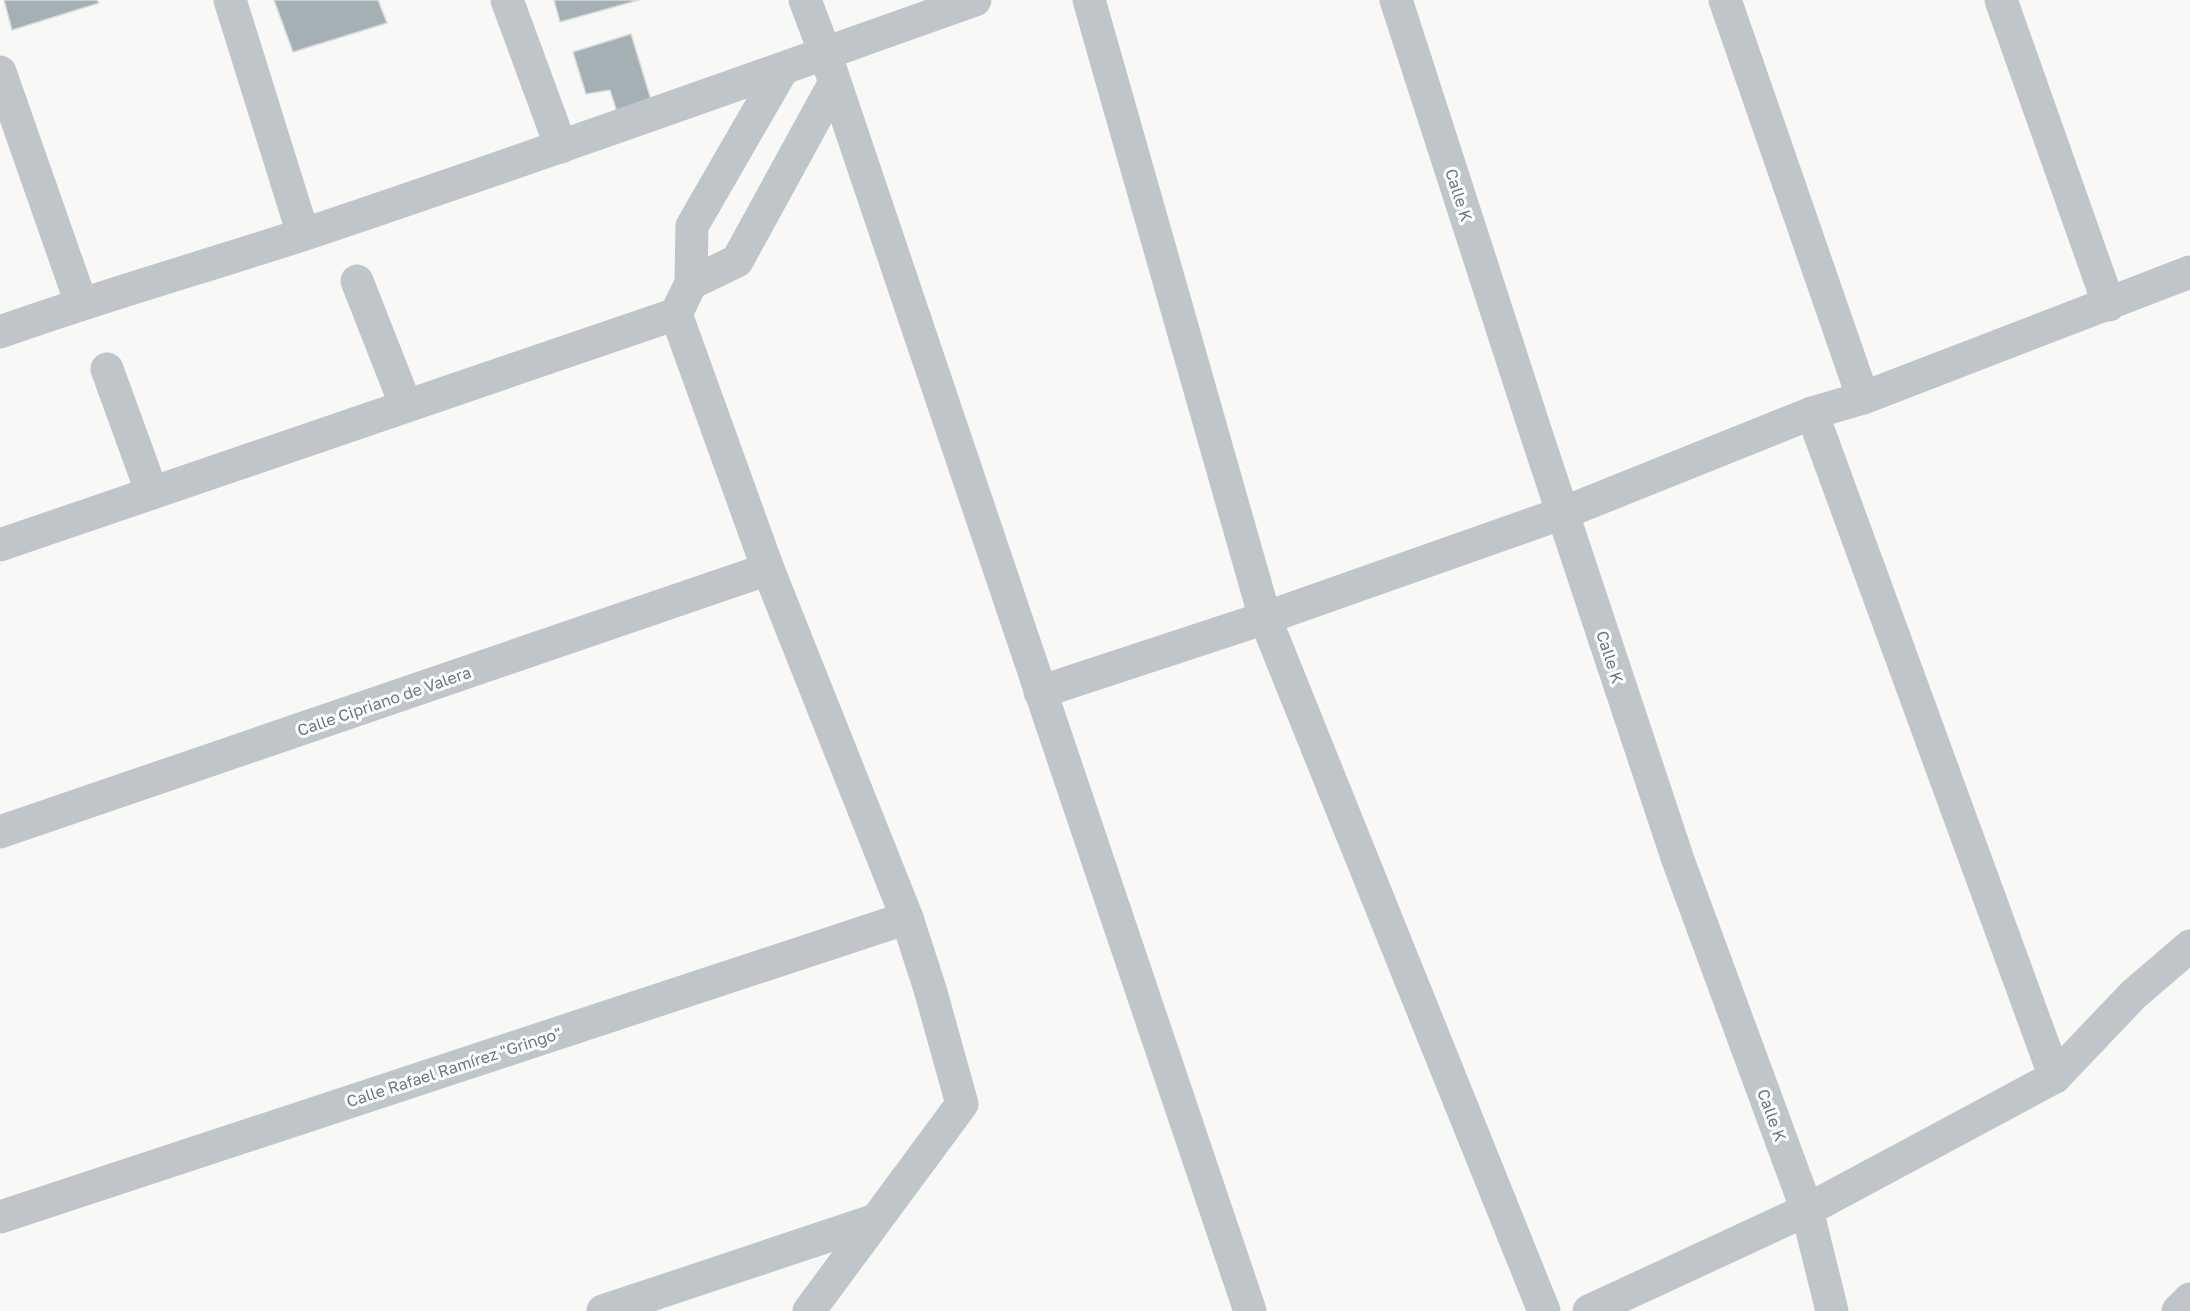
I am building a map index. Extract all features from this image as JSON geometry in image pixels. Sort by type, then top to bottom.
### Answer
[{"type":"street","points":[[230,0],[303,234]]},
{"type":"street","points":[[507,0],[561,147]]},
{"type":"street","points":[[805,0],[1250,1311]]},
{"type":"street","points":[[0,332],[81,303],[303,234],[782,70],[829,69],[975,0]]},
{"type":"street","points":[[1089,0],[1264,618],[1544,1311]]},
{"type":"street","name":"Calle K","points":[[1396,0],[1678,860],[1807,1210],[1832,1311]]},
{"type":"street","points":[[1725,0],[1863,398]]},
{"type":"street","points":[[2001,0],[2109,305]]},
{"type":"street","points":[[691,283],[737,261],[829,69]]},
{"type":"street","points":[[0,544],[676,314],[691,283],[692,226],[782,70]]},
{"type":"street","points":[[0,72],[81,303]]},
{"type":"street","points":[[1040,692],[1264,618],[1563,513],[1812,413],[1863,398],[2190,272]]},
{"type":"street","points":[[357,281],[406,406]]},
{"type":"street","points":[[676,314],[768,569],[907,918],[930,988],[962,1104],[809,1311]]},
{"type":"street","points":[[107,369],[152,493]]},
{"type":"street","points":[[1812,413],[2055,1077]]},
{"type":"street","name":"Calle Cipriano de Valera","points":[[0,832],[768,569]]},
{"type":"street","name":"Calle Rafael Ramírez \"Gringo\"","points":[[0,1217],[907,918]]},
{"type":"street","points":[[1589,1311],[1807,1210],[2055,1077],[2133,995],[2190,946]]},
{"type":"street","points":[[603,1311],[876,1220]]},
{"type":"street","points":[[2178,1311],[2190,1299]]},
{"type":"building","points":[[4,0],[97,0],[99,3],[12,30]]},
{"type":"building","points":[[274,0],[378,0],[387,23],[293,52]]},
{"type":"building","points":[[554,0],[639,0],[560,22]]},
{"type":"building","points":[[631,34],[652,103],[617,112],[610,90],[586,94],[573,52]]}]
